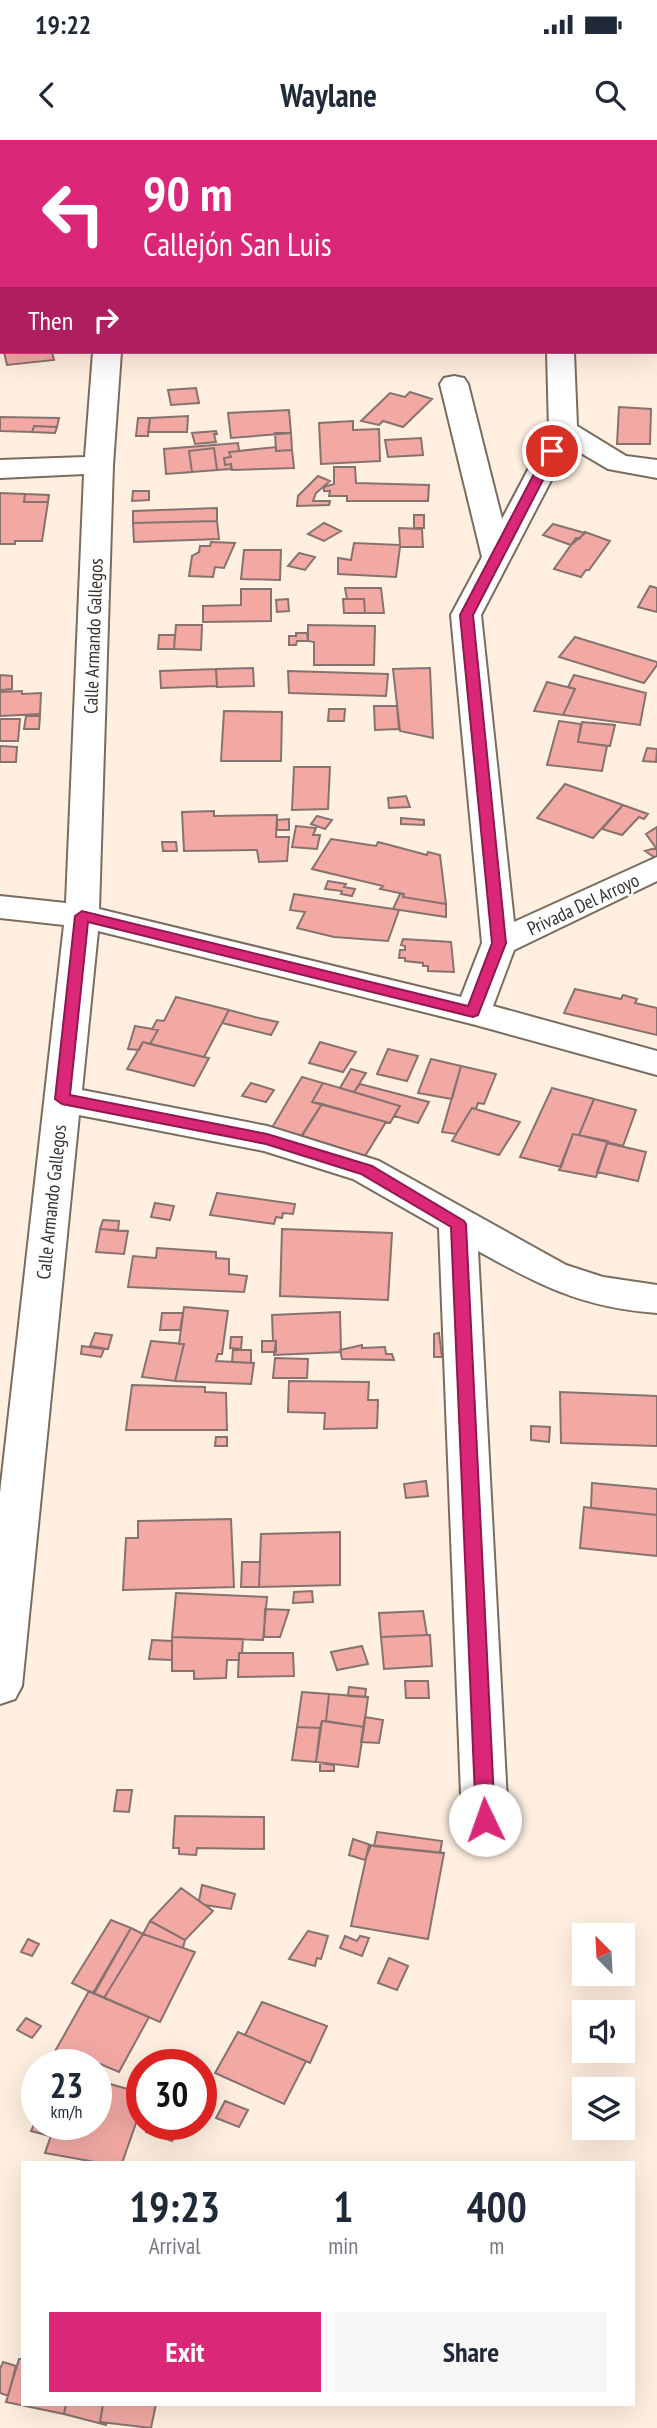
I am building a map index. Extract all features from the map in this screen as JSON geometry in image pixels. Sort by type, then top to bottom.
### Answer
[{"type":"street","name":"Calle Armando Gallegos","points":[[0,1685],[82,916],[99,465],[107,354]]},
{"type":"street","points":[[473,1012],[499,943],[467,615],[563,430],[560,354]]},
{"type":"street","points":[[454,384],[497,558]]},
{"type":"street","points":[[563,430],[618,463],[657,469]]},
{"type":"street","points":[[0,469],[99,465]]},
{"type":"street","name":"Privada Del Arroyo","points":[[499,943],[657,869]]},
{"type":"street","points":[[0,907],[82,916],[473,1012],[657,1063]]},
{"type":"street","points":[[62,1099],[267,1139],[366,1170],[551,1275],[582,1288],[629,1298],[657,1299]]},
{"type":"street","points":[[458,1224],[485,1820]]},
{"type":"building","points":[[4,354],[52,354],[54,360],[7,365]]},
{"type":"building","points":[[196,388],[199,403],[171,405],[168,390]]},
{"type":"building","points":[[410,392],[432,399],[403,427],[383,421],[379,425],[361,421],[390,393],[405,397]]},
{"type":"building","points":[[619,407],[651,409],[650,444],[617,444]]},
{"type":"building","points":[[289,410],[291,433],[231,438],[228,413]]},
{"type":"building","points":[[188,416],[187,432],[148,432],[150,418]]},
{"type":"building","points":[[0,417],[59,418],[57,427],[34,426],[32,432],[0,431]]},
{"type":"building","points":[[138,418],[150,418],[148,436],[136,436]]},
{"type":"building","points":[[353,421],[353,430],[379,429],[380,461],[321,464],[319,423]]},
{"type":"building","points":[[34,426],[57,427],[55,433],[32,432]]},
{"type":"building","points":[[216,431],[216,442],[195,444],[192,433]]},
{"type":"building","points":[[275,433],[291,433],[292,450],[276,451]]},
{"type":"building","points":[[421,438],[423,455],[388,457],[385,440]]},
{"type":"building","points":[[238,443],[239,451],[229,452],[231,457],[224,458],[225,465],[231,464],[231,469],[217,470],[214,448],[189,451],[192,472],[166,474],[164,449]]},
{"type":"building","points":[[276,447],[276,451],[292,450],[294,468],[232,470],[231,464],[225,465],[224,458],[231,457],[229,452]]},
{"type":"building","points":[[214,448],[217,470],[192,472],[189,451]]},
{"type":"building","points":[[334,467],[355,467],[356,483],[429,485],[428,501],[347,501],[347,496],[329,496],[330,491],[324,491],[324,487],[334,484]]},
{"type":"building","points":[[318,476],[330,481],[316,493],[313,501],[330,501],[329,505],[297,506],[298,496]]},
{"type":"building","points":[[133,491],[149,491],[149,500],[132,501]]},
{"type":"building","points":[[0,493],[25,494],[24,502],[48,502],[42,541],[0,544]]},
{"type":"building","points":[[25,494],[49,495],[48,502],[24,502]]},
{"type":"building","points":[[217,508],[217,521],[133,523],[133,511]]},
{"type":"building","points":[[414,515],[424,515],[424,528],[414,528]]},
{"type":"building","points":[[217,521],[219,539],[134,542],[133,523]]},
{"type":"building","points":[[324,523],[341,531],[324,541],[308,534]]},
{"type":"building","points":[[553,524],[585,533],[571,545],[543,535]]},
{"type":"building","points":[[399,528],[422,529],[423,547],[400,547],[396,577],[338,574],[338,558],[351,560],[354,543],[400,545]]},
{"type":"building","points":[[585,532],[610,541],[589,570],[581,577],[554,569],[576,538],[579,539]]},
{"type":"building","points":[[211,542],[235,543],[224,568],[215,567],[213,577],[189,576],[192,556],[199,552],[200,546],[210,546]]},
{"type":"building","points":[[244,550],[281,550],[280,580],[241,579]]},
{"type":"building","points":[[299,553],[315,557],[305,570],[288,566]]},
{"type":"building","points":[[650,586],[657,588],[657,612],[638,607]]},
{"type":"building","points":[[345,588],[381,588],[384,613],[365,613],[364,599],[347,599]]},
{"type":"building","points":[[241,589],[271,589],[271,621],[203,622],[203,606],[241,605]]},
{"type":"building","points":[[288,599],[289,611],[277,612],[276,600]]},
{"type":"building","points":[[343,599],[364,599],[365,613],[344,613]]},
{"type":"building","points":[[176,625],[202,625],[201,650],[174,649]]},
{"type":"building","points":[[308,625],[375,626],[374,665],[314,665],[314,642],[308,641]]},
{"type":"building","points":[[296,633],[307,633],[308,641],[297,641],[296,645],[289,645],[289,636],[296,636]]},
{"type":"building","points":[[159,635],[175,635],[174,649],[158,649]]},
{"type":"building","points":[[575,637],[657,662],[657,665],[644,683],[559,657]]},
{"type":"building","points":[[253,668],[254,686],[217,687],[216,669]]},
{"type":"building","points":[[430,668],[433,738],[400,731],[393,669]]},
{"type":"building","points":[[216,669],[217,686],[161,688],[160,671]]},
{"type":"building","points":[[288,671],[388,674],[386,696],[289,693]]},
{"type":"building","points":[[0,675],[12,676],[12,689],[0,690]]},
{"type":"building","points":[[574,675],[646,693],[640,725],[563,715],[575,689],[568,687]]},
{"type":"building","points":[[547,682],[575,689],[563,715],[534,711]]},
{"type":"building","points":[[22,691],[22,694],[41,693],[40,714],[0,716],[0,692]]},
{"type":"building","points":[[374,706],[397,706],[399,729],[375,730]]},
{"type":"building","points":[[329,709],[345,709],[344,721],[328,721]]},
{"type":"building","points":[[224,711],[282,712],[281,761],[221,761]]},
{"type":"building","points":[[26,716],[40,716],[39,729],[24,729]]},
{"type":"building","points":[[0,719],[20,719],[18,741],[0,741]]},
{"type":"building","points":[[559,721],[581,724],[578,742],[607,746],[602,771],[547,765]]},
{"type":"building","points":[[582,722],[615,725],[610,746],[578,742]]},
{"type":"building","points":[[0,746],[17,747],[16,762],[0,762]]},
{"type":"building","points":[[647,748],[657,749],[656,762],[643,761]]},
{"type":"building","points":[[294,767],[330,767],[328,809],[292,810]]},
{"type":"building","points":[[565,784],[623,805],[593,838],[537,818]]},
{"type":"building","points":[[406,796],[410,807],[389,808],[388,798]]},
{"type":"building","points":[[623,805],[648,814],[644,819],[639,817],[622,835],[602,829]]},
{"type":"building","points":[[214,811],[214,816],[277,815],[276,837],[289,837],[287,861],[259,862],[257,850],[184,851],[182,812]]},
{"type":"building","points":[[317,816],[332,820],[325,829],[311,824]]},
{"type":"building","points":[[401,818],[424,820],[424,825],[401,824]]},
{"type":"building","points":[[289,819],[289,830],[277,830],[277,820]]},
{"type":"building","points":[[296,826],[316,828],[313,835],[320,835],[317,849],[292,847]]},
{"type":"building","points":[[657,827],[657,859],[645,851],[656,848],[646,834]]},
{"type":"building","points":[[331,839],[376,846],[378,842],[427,855],[428,852],[440,855],[446,904],[403,897],[404,894],[380,889],[383,886],[312,869]]},
{"type":"building","points":[[162,842],[176,842],[177,851],[163,851]]},
{"type":"building","points":[[328,881],[346,884],[344,887],[355,889],[352,896],[341,894],[342,891],[325,889]]},
{"type":"building","points":[[294,894],[399,910],[388,941],[334,937],[297,928],[305,912],[290,910]]},
{"type":"building","points":[[400,894],[404,894],[403,897],[446,904],[446,917],[393,909]]},
{"type":"building","points":[[403,939],[451,942],[454,972],[428,971],[428,966],[423,966],[423,963],[399,958],[400,950],[405,950],[405,946],[401,945]]},
{"type":"building","points":[[575,989],[621,999],[623,995],[637,999],[635,1003],[657,1008],[657,1035],[564,1013]]},
{"type":"building","points":[[176,997],[229,1010],[204,1057],[150,1044],[158,1030],[152,1029],[157,1020],[164,1021]]},
{"type":"building","points":[[229,1010],[278,1022],[271,1035],[222,1023]]},
{"type":"building","points":[[135,1026],[158,1030],[150,1044],[143,1042],[139,1050],[128,1049]]},
{"type":"building","points":[[143,1042],[209,1058],[194,1086],[127,1069]]},
{"type":"building","points":[[320,1042],[356,1052],[343,1072],[309,1063]]},
{"type":"building","points":[[388,1049],[418,1056],[407,1081],[377,1074]]},
{"type":"building","points":[[431,1059],[461,1066],[452,1099],[418,1093]]},
{"type":"building","points":[[461,1066],[496,1074],[484,1104],[478,1103],[476,1109],[472,1108],[456,1134],[442,1132]]},
{"type":"building","points":[[351,1069],[366,1073],[354,1092],[340,1088]]},
{"type":"building","points":[[302,1077],[323,1083],[312,1102],[322,1104],[298,1141],[270,1131]]},
{"type":"building","points":[[251,1083],[274,1090],[266,1102],[242,1096]]},
{"type":"building","points":[[323,1083],[400,1106],[390,1123],[312,1102]]},
{"type":"building","points":[[360,1084],[429,1102],[418,1123],[394,1116],[400,1106],[354,1092]]},
{"type":"building","points":[[552,1088],[594,1099],[579,1135],[573,1134],[561,1167],[520,1157]]},
{"type":"building","points":[[594,1099],[636,1110],[623,1146],[579,1135]]},
{"type":"building","points":[[322,1104],[386,1122],[365,1156],[302,1136]]},
{"type":"building","points":[[472,1108],[520,1122],[499,1155],[452,1141]]},
{"type":"building","points":[[573,1134],[608,1141],[596,1177],[559,1170]]},
{"type":"building","points":[[607,1143],[646,1152],[638,1181],[597,1172]]},
{"type":"building","points":[[217,1193],[295,1204],[293,1214],[283,1213],[282,1218],[276,1217],[274,1224],[210,1215]]},
{"type":"building","points":[[155,1203],[174,1206],[170,1220],[151,1217]]},
{"type":"building","points":[[103,1220],[119,1221],[118,1231],[100,1229]]},
{"type":"building","points":[[100,1229],[128,1231],[124,1254],[96,1252]]},
{"type":"building","points":[[282,1229],[392,1233],[388,1300],[280,1296]]},
{"type":"building","points":[[157,1248],[216,1252],[216,1258],[229,1259],[229,1274],[247,1276],[244,1292],[128,1287],[133,1256],[156,1258]]},
{"type":"building","points":[[184,1307],[228,1311],[222,1354],[218,1354],[216,1361],[254,1363],[251,1384],[175,1381],[184,1344],[179,1344]]},
{"type":"building","points":[[340,1312],[341,1352],[274,1355],[276,1341],[273,1341],[272,1315]]},
{"type":"building","points":[[162,1313],[183,1313],[180,1330],[160,1330]]},
{"type":"building","points":[[95,1333],[112,1335],[108,1349],[90,1346]]},
{"type":"building","points":[[439,1333],[442,1357],[434,1357],[434,1334]]},
{"type":"building","points":[[231,1337],[242,1337],[241,1349],[230,1348]]},
{"type":"building","points":[[151,1341],[184,1344],[175,1381],[142,1377]]},
{"type":"building","points":[[262,1341],[276,1341],[276,1352],[262,1352]]},
{"type":"building","points":[[362,1345],[362,1348],[385,1347],[386,1354],[392,1354],[394,1360],[342,1359],[340,1350]]},
{"type":"building","points":[[82,1346],[104,1349],[101,1357],[81,1354]]},
{"type":"building","points":[[233,1350],[251,1350],[251,1363],[232,1362]]},
{"type":"building","points":[[275,1358],[308,1359],[307,1378],[273,1378]]},
{"type":"building","points":[[289,1381],[369,1382],[368,1400],[378,1400],[377,1428],[324,1429],[325,1413],[288,1412]]},
{"type":"building","points":[[132,1385],[205,1387],[205,1392],[226,1393],[227,1430],[126,1430]]},
{"type":"building","points":[[560,1392],[657,1396],[657,1446],[561,1443]]},
{"type":"building","points":[[531,1426],[550,1427],[549,1442],[531,1440]]},
{"type":"building","points":[[216,1437],[227,1437],[227,1446],[215,1446]]},
{"type":"building","points":[[426,1481],[428,1496],[406,1498],[404,1484]]},
{"type":"building","points":[[592,1483],[657,1489],[657,1515],[591,1508]]},
{"type":"building","points":[[584,1507],[657,1515],[657,1556],[580,1548]]},
{"type":"building","points":[[231,1519],[234,1587],[123,1590],[126,1538],[138,1538],[138,1521]]},
{"type":"building","points":[[340,1532],[340,1585],[259,1587],[261,1534]]},
{"type":"building","points":[[242,1562],[260,1562],[259,1587],[241,1587]]},
{"type":"building","points":[[312,1591],[313,1602],[293,1603],[294,1592]]},
{"type":"building","points":[[176,1593],[267,1597],[263,1640],[172,1637]]},
{"type":"building","points":[[265,1609],[289,1610],[280,1637],[264,1637]]},
{"type":"building","points":[[423,1611],[427,1635],[381,1637],[379,1613]]},
{"type":"building","points":[[430,1635],[432,1666],[384,1669],[381,1637]]},
{"type":"building","points":[[172,1637],[243,1639],[242,1653],[239,1653],[239,1660],[227,1660],[226,1678],[194,1679],[194,1671],[172,1671]]},
{"type":"building","points":[[152,1640],[172,1641],[172,1660],[149,1659]]},
{"type":"building","points":[[362,1646],[368,1664],[337,1670],[331,1652]]},
{"type":"building","points":[[239,1653],[293,1653],[294,1676],[238,1677]]},
{"type":"building","points":[[405,1681],[428,1681],[429,1698],[406,1698]]},
{"type":"building","points":[[349,1687],[366,1689],[365,1697],[348,1696]]},
{"type":"building","points":[[302,1692],[329,1694],[326,1721],[322,1721],[320,1728],[297,1727]]},
{"type":"building","points":[[329,1694],[368,1697],[364,1727],[326,1721]]},
{"type":"building","points":[[365,1717],[383,1720],[379,1743],[361,1742]]},
{"type":"building","points":[[322,1721],[364,1727],[358,1767],[316,1762]]},
{"type":"building","points":[[297,1727],[320,1728],[316,1762],[292,1760]]},
{"type":"building","points":[[320,1763],[334,1765],[334,1771],[320,1771]]},
{"type":"building","points":[[117,1790],[132,1790],[129,1812],[114,1811]]},
{"type":"building","points":[[175,1816],[264,1817],[264,1849],[197,1848],[196,1855],[179,1854],[179,1848],[173,1848]]},
{"type":"building","points":[[377,1832],[442,1841],[440,1853],[374,1846]]},
{"type":"building","points":[[353,1839],[371,1845],[365,1860],[349,1855]]},
{"type":"building","points":[[369,1845],[444,1853],[428,1939],[351,1926]]},
{"type":"building","points":[[202,1885],[235,1894],[231,1909],[205,1905],[199,1901]]},
{"type":"building","points":[[181,1888],[213,1911],[185,1940],[150,1921]]},
{"type":"building","points":[[111,1920],[131,1928],[94,1994],[72,1983]]},
{"type":"building","points":[[150,1921],[185,1940],[183,1948],[143,1934]]},
{"type":"building","points":[[131,1928],[143,1934],[104,1998],[93,1993]]},
{"type":"building","points":[[308,1931],[328,1936],[321,1959],[317,1958],[315,1966],[289,1959]]},
{"type":"building","points":[[143,1934],[195,1952],[160,2022],[104,1998]]},
{"type":"building","points":[[345,1936],[357,1941],[360,1936],[369,1938],[362,1956],[340,1948]]},
{"type":"building","points":[[28,1939],[39,1944],[32,1956],[21,1952]]},
{"type":"building","points":[[389,1958],[408,1966],[397,1990],[378,1983]]},
{"type":"building","points":[[89,1991],[149,2017],[132,2049],[126,2049],[126,2059],[119,2072],[112,2069],[112,2049],[56,2049]]},
{"type":"building","points":[[262,2002],[327,2026],[310,2063],[245,2035]]},
{"type":"building","points":[[26,2018],[41,2026],[32,2038],[17,2030]]},
{"type":"building","points":[[238,2032],[306,2061],[284,2104],[217,2074]]},
{"type":"building","points":[[112,2085],[126,2088],[126,2140],[130,2140],[123,2161],[90,2161],[45,2153],[49,2140],[112,2140]]},
{"type":"building","points":[[225,2101],[248,2110],[239,2127],[217,2116]]},
{"type":"building","points":[[19,2359],[21,2359],[21,2405],[6,2402]]},
{"type":"building","points":[[3,2362],[16,2366],[8,2396],[0,2393],[0,2369]]},
{"type":"building","points":[[25,2406],[66,2406],[64,2414]]},
{"type":"building","points":[[66,2406],[103,2406],[100,2422],[106,2425],[64,2414]]},
{"type":"building","points":[[103,2406],[156,2406],[151,2428],[100,2422]]},
{"type":"route","points":[[485,1820],[458,1224],[366,1170],[267,1139],[62,1099],[82,916],[473,1012],[499,943],[467,615],[552,451]]}]
